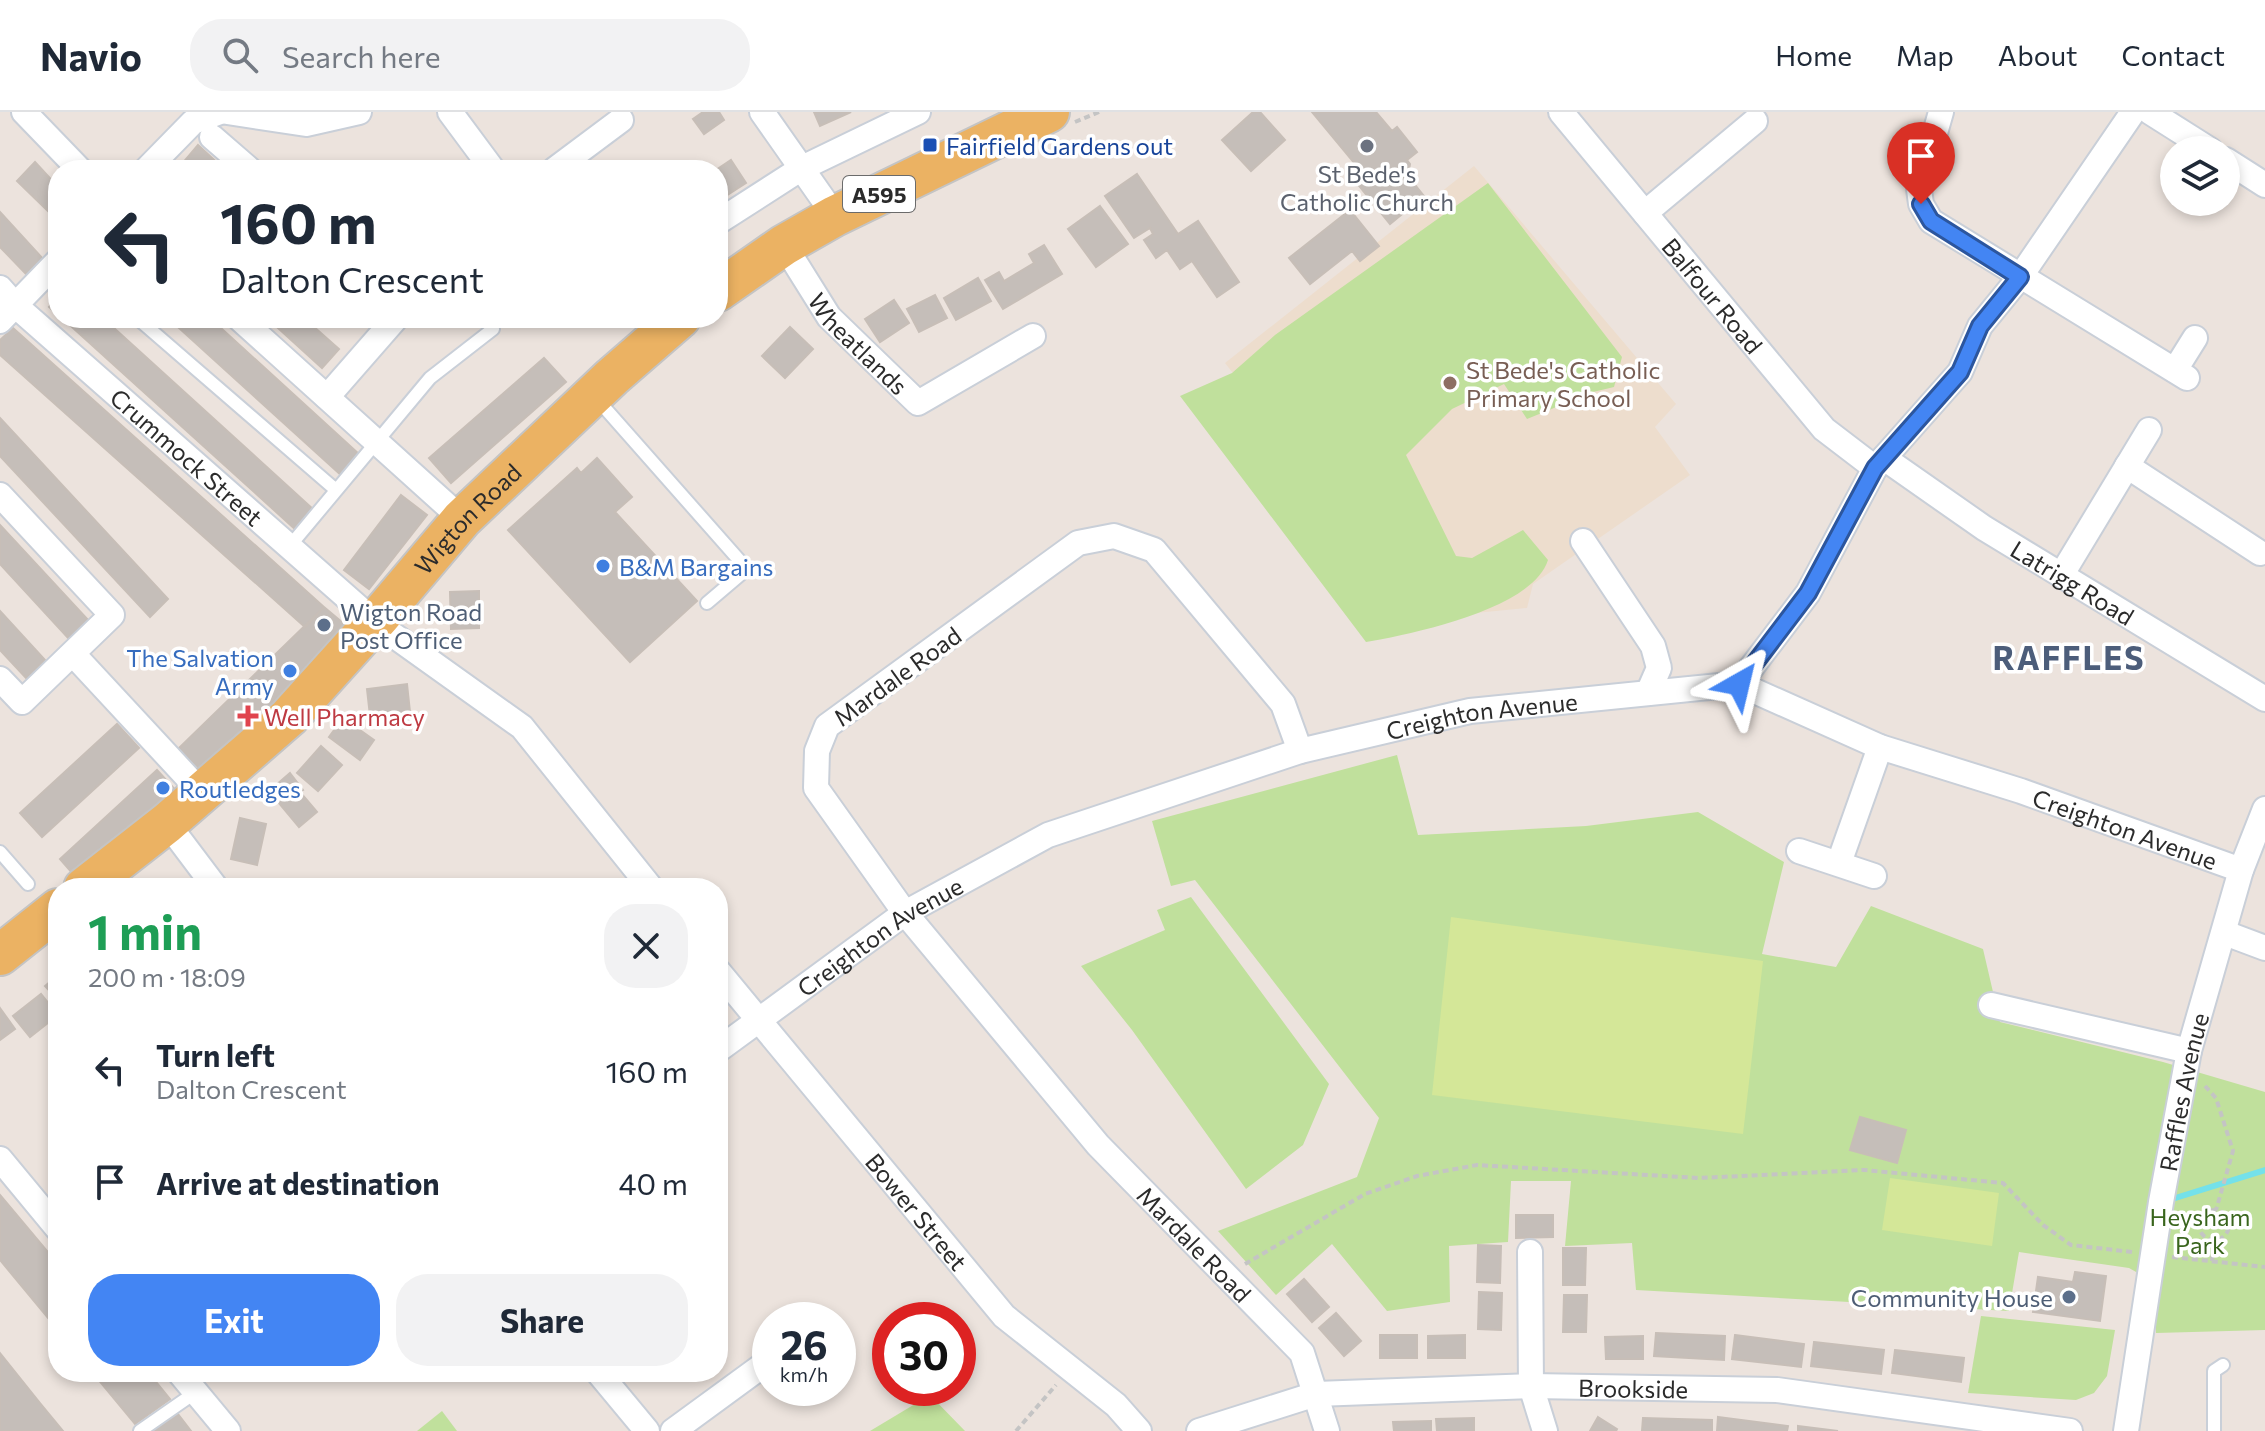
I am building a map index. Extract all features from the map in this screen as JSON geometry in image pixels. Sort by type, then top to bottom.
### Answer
[{"type":"main road","name":"A595","points":[[728,284],[784,245],[835,216],[1061,117]]},
{"type":"main road","name":"Wigton Road","points":[[97,878],[167,823],[289,717],[462,519],[669,328]]},
{"type":"main road","points":[[0,955],[43,896]]},
{"type":"street","points":[[24,112],[70,160]]},
{"type":"street","points":[[156,160],[193,122],[220,112]]},
{"type":"street","points":[[227,112],[306,124],[359,112]]},
{"type":"street","points":[[450,112],[486,160]]},
{"type":"street","points":[[762,112],[835,216]]},
{"type":"street","points":[[728,216],[802,168],[918,112]]},
{"type":"street","name":"Balfour Road","points":[[1561,112],[1824,429],[1880,463]]},
{"type":"street","points":[[1941,112],[1919,189],[1921,204],[1931,221],[2181,374],[2195,338]]},
{"type":"street","points":[[1739,684],[1808,593],[1880,463],[1960,372],[1980,326],[2020,277],[2136,112],[2183,136]]},
{"type":"street","points":[[567,160],[621,120]]},
{"type":"street","points":[[1645,213],[1755,121]]},
{"type":"street","points":[[212,137],[238,160]]},
{"type":"street","points":[[2240,169],[2265,185]]},
{"type":"street","name":"Wheatlands","points":[[784,245],[829,317],[918,403],[1033,336]]},
{"type":"street","points":[[5,305],[48,269]]},
{"type":"street","name":"Crummock Street","points":[[5,305],[375,622]]},
{"type":"street","points":[[250,328],[462,519]]},
{"type":"street","points":[[327,397],[387,328]]},
{"type":"street","points":[[2062,574],[2149,430]]},
{"type":"street","name":"Latrigg Road","points":[[1880,463],[2265,699]]},
{"type":"street","points":[[2127,466],[2260,553]]},
{"type":"street","points":[[0,495],[112,615],[22,702],[0,679]]},
{"type":"street","name":"Mardale Road","points":[[1300,751],[1283,704],[1154,550],[1114,536],[1078,543],[827,726],[817,751],[816,788],[905,913],[1098,1145],[1302,1353],[1327,1431]]},
{"type":"street","points":[[1583,541],[1653,646],[1659,668],[1648,693]]},
{"type":"street","points":[[375,622],[522,727],[643,878]]},
{"type":"street","points":[[73,654],[202,793]]},
{"type":"street","name":"Creighton Avenue","points":[[728,1042],[905,913],[1048,835],[1300,751],[1470,711],[1739,684],[1880,747],[2021,791],[2241,870]]},
{"type":"street","points":[[1839,863],[1880,747]]},
{"type":"street","name":"Raffles Avenue","points":[[2126,1431],[2189,1051],[2241,870],[2265,809]]},
{"type":"street","points":[[167,823],[208,878]]},
{"type":"street","points":[[1799,851],[1874,876]]},
{"type":"street","points":[[2225,933],[2265,948]]},
{"type":"street","name":"Bower Street","points":[[728,984],[1004,1316],[1116,1405],[1139,1431]]},
{"type":"street","points":[[1991,1005],[2189,1051]]},
{"type":"street","points":[[0,1159],[48,1217]]},
{"type":"street","points":[[1530,1252],[1531,1386],[1545,1431]]},
{"type":"street","points":[[673,1431],[752,1373]]},
{"type":"street","points":[[188,1382],[228,1431]]},
{"type":"street","points":[[606,1382],[647,1431]]},
{"type":"street","name":"Brookside","points":[[1199,1431],[1316,1394],[1531,1386],[1777,1390],[2070,1431]]},
{"type":"lane","points":[[149,328],[336,490]]},
{"type":"lane","points":[[289,547],[430,378],[493,329]]},
{"type":"lane","points":[[593,395],[747,569],[707,603]]},
{"type":"lane","points":[[0,852],[43,896]]},
{"type":"lane","points":[[2214,1367],[2214,1431]]},
{"type":"lane","points":[[140,1431],[196,1392]]},
{"type":"path","points":[[1061,117],[1099,112]]},
{"type":"path","points":[[2183,1081],[2203,1084],[2216,1098],[2233,1151],[2216,1210]]},
{"type":"path","points":[[1226,1275],[1365,1194],[1417,1176],[1477,1165],[1699,1178],[1864,1170],[2003,1183],[2043,1225],[2071,1245],[2265,1267]]},
{"type":"path","points":[[2216,1210],[2228,1219],[2228,1229],[2223,1237],[2214,1239],[2202,1233],[2199,1224],[2203,1215],[2216,1210]]},
{"type":"path","points":[[2212,1261],[2214,1239]]},
{"type":"path","points":[[1016,1431],[1070,1368]]},
{"type":"shaded area","name":"St Bede's Catholic Primary School","points":[[1474,166],[1676,404],[1655,427],[1690,475],[1533,584],[1527,608],[1425,618],[1225,363]]},
{"type":"green space","name":"St Bede's Catholic Primary School","points":[[1488,183],[1622,357],[1614,387],[1593,392],[1527,419],[1504,384],[1452,409],[1406,455],[1456,556],[1472,558],[1523,530],[1548,560],[1538,577],[1520,592],[1496,605],[1412,633],[1366,642],[1180,396],[1232,373],[1275,335]]},
{"type":"green space","name":"Heysham Park","points":[[1397,755],[1418,835],[1586,826],[1698,812],[1784,862],[1762,954],[1836,967],[1871,906],[1983,949],[2000,1022],[2163,1062],[2265,1092],[2265,1330],[2156,1333],[2154,1282],[2129,1268],[2019,1252],[2009,1311],[1636,1290],[1632,1243],[1565,1246],[1571,1181],[1511,1181],[1508,1242],[1449,1246],[1450,1302],[1387,1311],[1332,1244],[1276,1295],[1218,1231],[1357,1177],[1379,1118],[1195,880],[1171,886],[1152,821]]},
{"type":"green space","points":[[1191,897],[1329,1084],[1303,1145],[1246,1189],[1132,1030],[1081,966],[1165,930],[1157,910]]},
{"type":"green space","points":[[1451,917],[1763,961],[1743,1134],[1432,1095]]},
{"type":"green space","points":[[1890,1178],[1999,1193],[1992,1246],[1882,1230]]},
{"type":"green space","points":[[1981,1316],[2115,1330],[2107,1376],[2094,1393],[2076,1400],[1968,1393]]},
{"type":"green space","points":[[912,1406],[941,1406],[965,1431],[870,1431]]},
{"type":"green space","points":[[442,1411],[457,1431],[417,1431]]},
{"type":"building","points":[[703,112],[719,112],[724,120],[704,134],[693,119]]},
{"type":"building","points":[[814,112],[851,112],[820,126]]},
{"type":"building","points":[[1253,112],[1260,112],[1285,140],[1251,171],[1222,140]]},
{"type":"building","points":[[1312,112],[1376,112],[1392,131],[1397,127],[1417,152],[1407,160],[1410,164],[1408,176],[1424,196],[1390,224],[1348,172],[1356,165]]},
{"type":"building","points":[[198,145],[214,160],[185,160]]},
{"type":"building","points":[[731,160],[746,183],[728,195],[728,162]]},
{"type":"building","points":[[35,162],[48,176],[48,211],[17,181]]},
{"type":"building","points":[[1137,174],[1178,234],[1198,221],[1239,282],[1217,297],[1192,261],[1180,269],[1167,250],[1156,258],[1144,240],[1153,234],[1150,228],[1134,238],[1105,196]]},
{"type":"building","points":[[1100,206],[1128,244],[1096,267],[1068,229]]},
{"type":"building","points":[[1350,210],[1379,246],[1360,261],[1352,251],[1310,284],[1289,258]]},
{"type":"building","points":[[0,212],[44,260],[28,276],[0,247]]},
{"type":"building","points":[[1044,245],[1062,274],[1003,309],[985,280],[999,272],[1004,281],[1034,263],[1029,254]]},
{"type":"building","points":[[978,278],[991,301],[956,320],[944,298]]},
{"type":"building","points":[[935,295],[947,318],[919,332],[907,309]]},
{"type":"building","points":[[894,300],[909,323],[880,342],[865,319]]},
{"type":"building","points":[[790,327],[813,349],[785,378],[762,356]]},
{"type":"building","points":[[13,328],[324,607],[305,627],[0,355],[0,340]]},
{"type":"building","points":[[73,328],[114,328],[314,510],[296,530]]},
{"type":"building","points":[[179,328],[221,328],[359,454],[342,476]]},
{"type":"building","points":[[278,328],[315,328],[339,349],[322,368]]},
{"type":"building","points":[[544,358],[566,382],[451,483],[429,458]]},
{"type":"building","points":[[0,418],[168,599],[150,617],[0,456]]},
{"type":"building","name":"B&M Bargains","points":[[597,458],[632,497],[615,512],[697,601],[630,662],[508,530],[577,468],[581,473]]},
{"type":"building","points":[[401,495],[427,515],[369,589],[344,570]]},
{"type":"building","points":[[0,525],[89,621],[70,640],[0,564]]},
{"type":"building","points":[[479,591],[479,628],[451,629],[450,592]]},
{"type":"building","points":[[324,607],[349,628],[203,772],[200,771],[178,749]]},
{"type":"building","points":[[0,611],[45,660],[27,679],[0,650]]},
{"type":"building","points":[[407,684],[410,712],[370,716],[367,689]]},
{"type":"building","points":[[343,718],[374,740],[360,760],[329,737]]},
{"type":"building","points":[[117,724],[139,748],[42,837],[20,813]]},
{"type":"building","points":[[321,746],[342,765],[318,791],[297,773]]},
{"type":"building","points":[[157,770],[179,794],[87,878],[77,878],[60,859]]},
{"type":"building","points":[[290,773],[303,790],[300,792],[317,812],[299,827],[269,791]]},
{"type":"building","points":[[240,818],[266,824],[257,865],[231,859]]},
{"type":"building","points":[[41,994],[48,1003],[48,1023],[30,1037],[13,1016]]},
{"type":"building","points":[[0,1008],[15,1029],[0,1040]]},
{"type":"building","points":[[1860,1117],[1906,1130],[1897,1163],[1850,1150]]},
{"type":"building","points":[[0,1195],[48,1252],[48,1318],[0,1260]]},
{"type":"building","points":[[1516,1215],[1553,1215],[1553,1237],[1516,1238]]},
{"type":"building","points":[[1478,1245],[1501,1246],[1500,1283],[1477,1282]]},
{"type":"building","points":[[1563,1248],[1586,1248],[1585,1285],[1563,1285]]},
{"type":"building","name":"Community House","points":[[2075,1272],[2106,1276],[2100,1321],[2033,1312],[2038,1277],[2073,1282]]},
{"type":"building","points":[[1304,1279],[1329,1307],[1312,1322],[1287,1294]]},
{"type":"building","points":[[1479,1292],[1502,1293],[1501,1330],[1478,1329]]},
{"type":"building","points":[[1564,1295],[1587,1295],[1586,1332],[1563,1332]]},
{"type":"building","points":[[1336,1313],[1361,1341],[1344,1356],[1319,1328]]},
{"type":"building","points":[[1656,1333],[1725,1336],[1724,1360],[1654,1356]]},
{"type":"building","points":[[1380,1335],[1417,1335],[1417,1358],[1380,1358]]},
{"type":"building","points":[[1465,1335],[1465,1358],[1428,1358],[1428,1336]]},
{"type":"building","points":[[1735,1335],[1804,1344],[1801,1367],[1732,1359]]},
{"type":"building","points":[[1643,1336],[1643,1359],[1606,1359],[1605,1337]]},
{"type":"building","points":[[1814,1342],[1884,1350],[1881,1374],[1811,1366]]},
{"type":"building","points":[[1895,1350],[1964,1358],[1961,1382],[1892,1373]]},
{"type":"building","points":[[0,1353],[40,1403],[63,1431],[0,1431]]},
{"type":"building","points":[[100,1382],[156,1382],[170,1399],[135,1424]]},
{"type":"building","points":[[178,1414],[191,1431],[151,1431]]},
{"type":"building","points":[[1598,1417],[1617,1429],[1616,1431],[1590,1431]]},
{"type":"building","points":[[1718,1417],[1788,1426],[1787,1431],[1717,1431]]},
{"type":"building","points":[[1474,1418],[1474,1431],[1437,1431],[1436,1419]]},
{"type":"building","points":[[1643,1418],[1712,1420],[1712,1431],[1642,1431]]},
{"type":"building","points":[[1431,1421],[1431,1431],[1394,1431],[1393,1422]]},
{"type":"building","points":[[1798,1426],[1838,1431],[1798,1431]]},
{"type":"waterway","points":[[2169,1200],[2265,1170]]},
{"type":"place","name":"Fairfield Gardens out","points":[[930,145]]},
{"type":"place","name":"St Bede's Catholic Church","points":[[1367,146]]},
{"type":"place","name":"St Bede's Catholic Primary School","points":[[1450,383]]},
{"type":"place","name":"B&M Bargains","points":[[603,566]]},
{"type":"place","name":"Wigton Road Post Office","points":[[324,625]]},
{"type":"place","name":"The Salvation Army","points":[[290,671]]},
{"type":"place","name":"Well Pharmacy","points":[[248,716]]},
{"type":"place","name":"Routledges","points":[[163,788]]},
{"type":"place","name":"Community House","points":[[2069,1297]]},
{"type":"district","name":"RAFFLES","points":[[2069,657]]},
{"type":"route","points":[[1739,684],[1808,593],[1875,468],[1960,372],[1980,326],[2020,277],[1931,221],[1921,204]]}]
